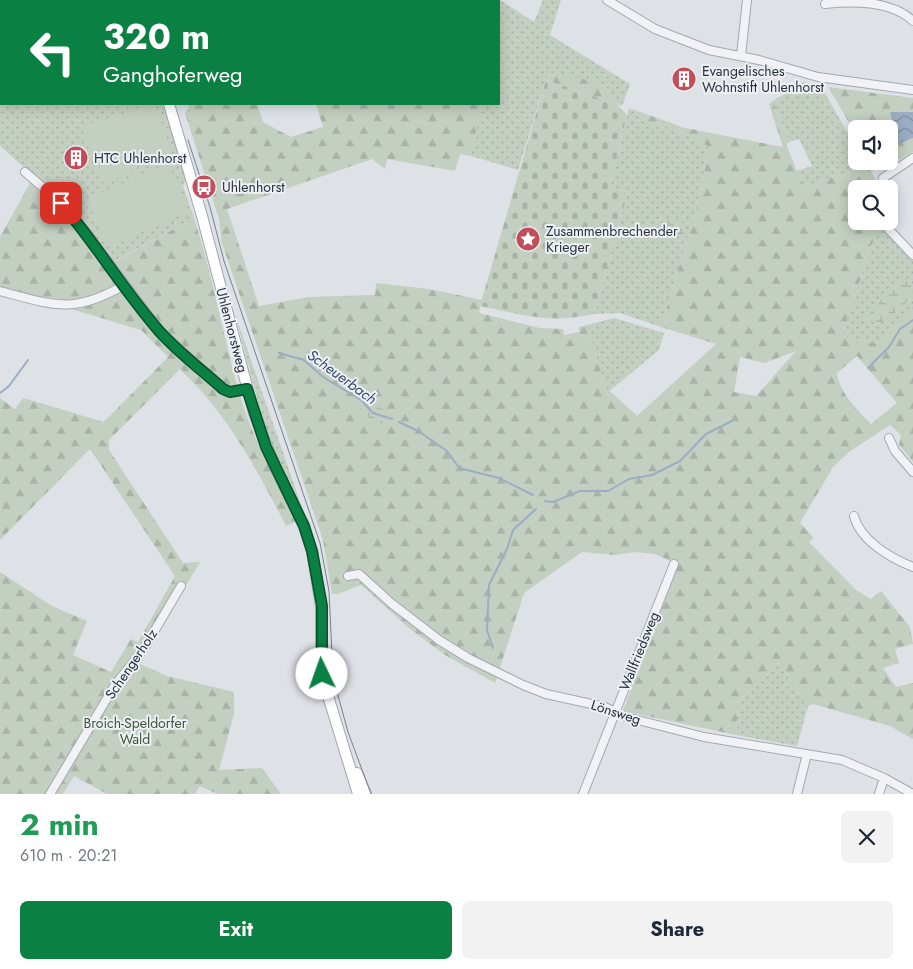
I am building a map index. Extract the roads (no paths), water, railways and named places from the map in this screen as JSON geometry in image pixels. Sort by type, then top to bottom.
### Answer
[{"type":"main road","name":"Uhlenhorstweg","points":[[169,105],[202,216],[247,389],[266,447],[304,526],[312,551],[322,606],[322,674],[330,706],[347,754],[358,794]]},
{"type":"main road","name":"Uhlenhorstweg","points":[[347,754],[366,794]]},
{"type":"street","points":[[607,0],[655,29],[681,41],[723,54],[741,56],[818,77],[913,90]]},
{"type":"street","points":[[741,56],[747,0]]},
{"type":"street","points":[[825,4],[848,2],[890,8],[905,14],[913,21]]},
{"type":"street","points":[[883,180],[913,158]]},
{"type":"street","points":[[25,172],[61,203],[86,232],[160,331],[223,389],[230,392],[247,389]]},
{"type":"street","points":[[889,230],[913,255]]},
{"type":"street","points":[[0,291],[54,305],[73,305],[91,302],[124,285]]},
{"type":"street","points":[[889,438],[895,451],[913,472]]},
{"type":"street","points":[[854,516],[856,526],[869,540],[899,562],[913,567]]},
{"type":"street","name":"Wallfriedsweg","points":[[583,794],[674,564]]},
{"type":"street","name":"Lönsweg","points":[[348,576],[359,574],[405,614],[468,658],[546,694],[605,707],[626,717],[704,737],[842,760],[884,778],[913,794]]},
{"type":"street","name":"Schengerholz","points":[[50,794],[115,685],[145,647],[182,586]]},
{"type":"street","points":[[797,794],[807,754]]},
{"type":"street","points":[[879,794],[884,778]]},
{"type":"water","points":[[890,112],[913,112],[913,138],[898,144],[898,120],[892,120]]},
{"type":"waterway","points":[[868,368],[889,347],[900,329],[913,320]]},
{"type":"waterway","name":"Scheuerbach","points":[[279,353],[304,360],[323,377],[361,400],[373,413],[392,419]]},
{"type":"waterway","points":[[0,393],[9,386],[28,360]]},
{"type":"waterway","points":[[545,501],[553,502],[580,491],[608,491],[629,479],[652,475],[680,461],[706,434],[732,421]]},
{"type":"waterway","name":"Scheuerbach","points":[[399,422],[418,431],[447,451],[459,468],[499,478],[533,495]]},
{"type":"waterway","points":[[493,648],[487,630],[489,585],[507,549],[513,530],[536,509]]},
{"type":"tram line","points":[[188,140],[210,207],[224,261],[320,543],[329,591],[333,677],[348,732],[371,794]]},
{"type":"place","name":"Evangelisches Wohnstift Uhlenhorst","points":[[684,79]]},
{"type":"place","name":"HTC Uhlenhorst","points":[[76,158]]},
{"type":"place","name":"Uhlenhorst","points":[[204,187]]},
{"type":"place","name":"Zusammenbrechender Krieger","points":[[528,239]]},
{"type":"park label","name":"Broich-Speldorfer Wald","points":[[135,732]]}]
